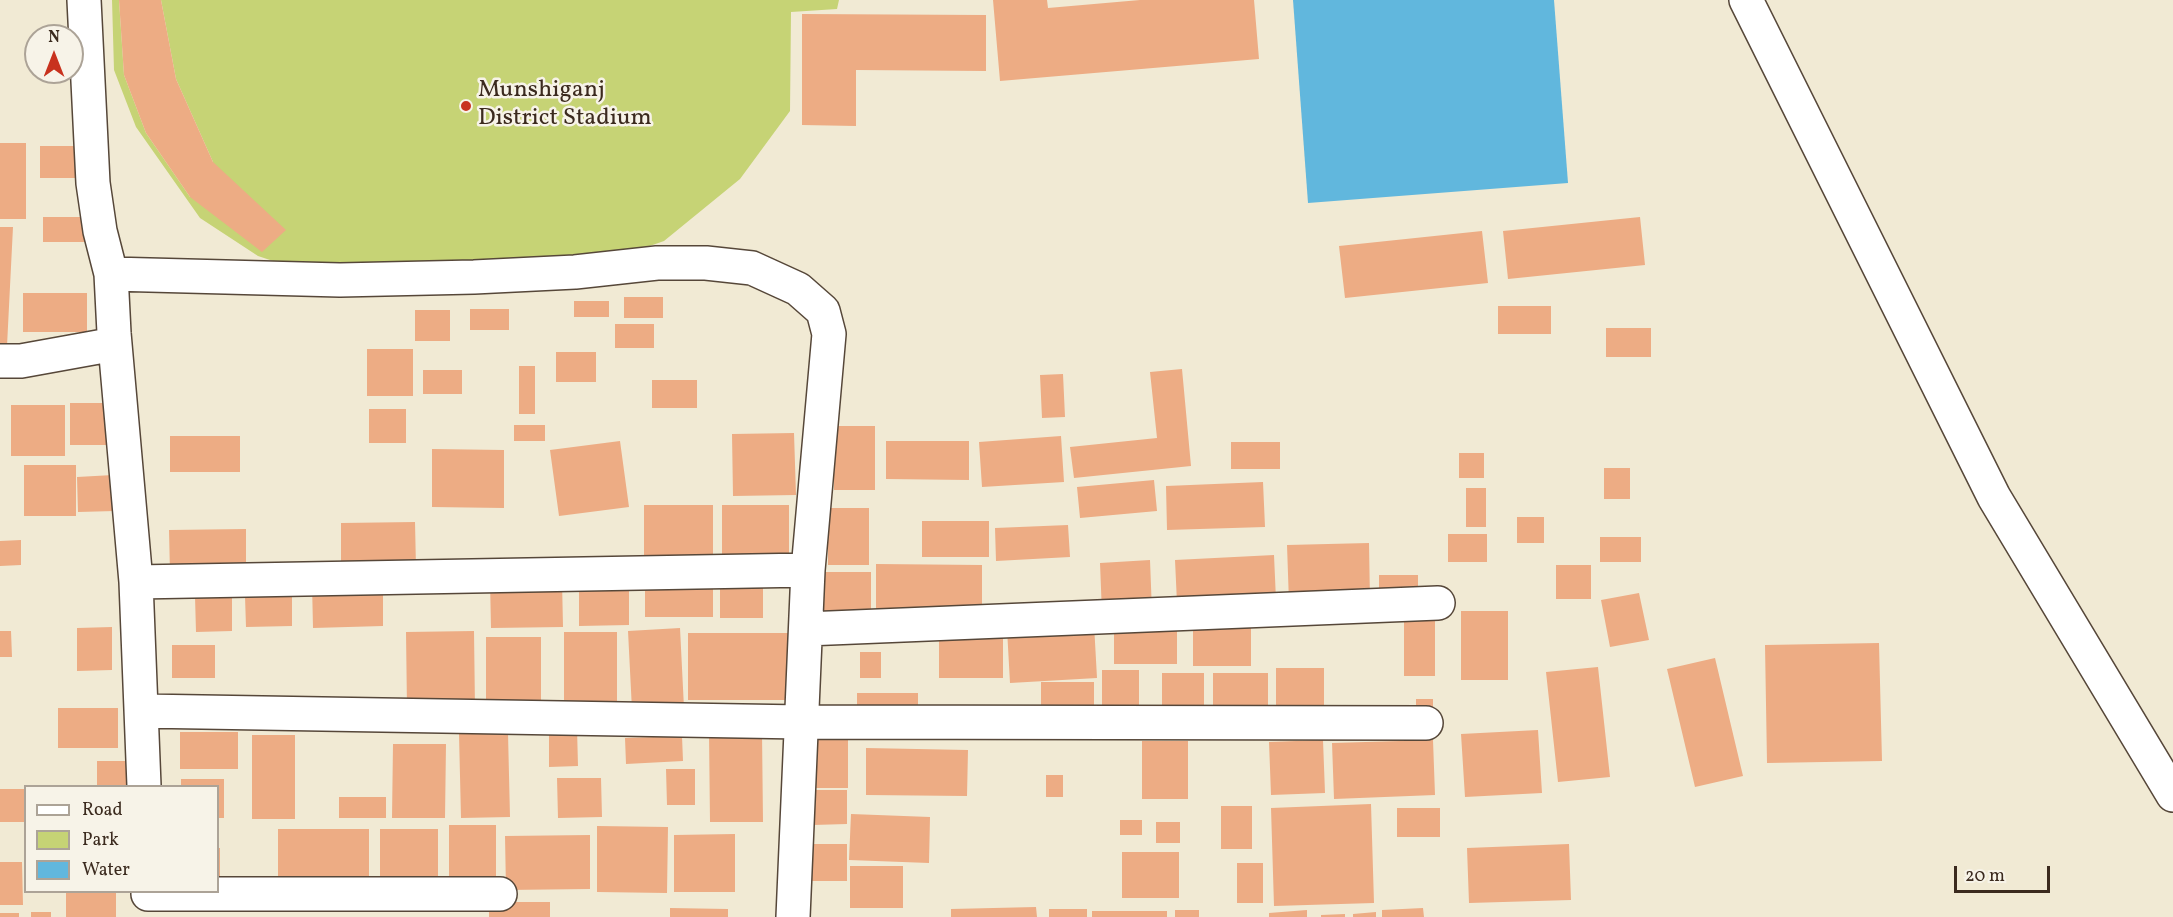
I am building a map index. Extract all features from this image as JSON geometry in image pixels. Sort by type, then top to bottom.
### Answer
[{"type":"street","points":[[84,0],[93,183],[100,231],[111,274],[136,582],[144,785]]},
{"type":"street","points":[[1746,0],[1994,497],[2173,795]]},
{"type":"street","points":[[111,274],[340,280],[564,273],[657,263],[706,263],[752,268],[798,289],[823,311],[829,334],[808,570],[793,917]]},
{"type":"street","points":[[0,361],[21,361],[115,344]]},
{"type":"street","points":[[136,582],[808,570]]},
{"type":"street","points":[[806,629],[1438,603]]},
{"type":"street","points":[[142,711],[802,722],[1426,723]]},
{"type":"street","points":[[148,901],[500,894]]},
{"type":"green space","points":[[112,0],[119,0],[124,75],[146,133],[190,197],[213,162],[176,79],[161,0],[839,0],[837,9],[791,12],[790,111],[740,179],[664,241],[578,271],[324,278],[258,256],[200,218],[136,127],[114,70]]},
{"type":"water","points":[[1293,0],[1554,0],[1568,183],[1308,203]]},
{"type":"building","points":[[119,0],[161,0],[176,79],[213,162],[286,230],[262,252],[190,197],[146,133],[124,75]]},
{"type":"building","points":[[993,0],[1047,0],[1048,8],[1140,0],[1254,0],[1259,59],[1000,81]]},
{"type":"building","points":[[802,14],[986,15],[986,71],[856,70],[856,126],[802,125]]},
{"type":"building","points":[[0,143],[26,143],[26,219],[0,219]]},
{"type":"building","points":[[40,146],[88,146],[88,178],[40,178]]},
{"type":"building","points":[[43,217],[88,217],[88,242],[43,242]]},
{"type":"building","points":[[1640,217],[1645,265],[1508,279],[1503,231]]},
{"type":"building","points":[[0,227],[13,227],[7,346],[0,345]]},
{"type":"building","points":[[1482,231],[1488,283],[1345,298],[1339,246]]},
{"type":"building","points":[[23,293],[87,293],[87,332],[23,332]]},
{"type":"building","points":[[624,297],[663,297],[663,318],[624,318]]},
{"type":"building","points":[[574,301],[609,301],[609,317],[574,317]]},
{"type":"building","points":[[1498,306],[1551,306],[1551,334],[1498,334]]},
{"type":"building","points":[[470,309],[509,309],[509,330],[470,330]]},
{"type":"building","points":[[415,310],[450,310],[450,341],[415,341]]},
{"type":"building","points":[[615,324],[654,324],[654,348],[615,348]]},
{"type":"building","points":[[1606,328],[1651,328],[1651,357],[1606,357]]},
{"type":"building","points":[[367,349],[413,349],[413,396],[367,396]]},
{"type":"building","points":[[556,352],[596,352],[596,382],[556,382]]},
{"type":"building","points":[[519,366],[535,366],[535,414],[519,414]]},
{"type":"building","points":[[1182,369],[1191,466],[1074,478],[1070,447],[1157,438],[1150,372]]},
{"type":"building","points":[[423,370],[462,370],[462,394],[423,394]]},
{"type":"building","points":[[1063,374],[1065,417],[1042,418],[1040,375]]},
{"type":"building","points":[[652,380],[697,380],[697,408],[652,408]]},
{"type":"building","points":[[70,403],[116,403],[116,445],[70,445]]},
{"type":"building","points":[[11,405],[65,405],[65,456],[11,456]]},
{"type":"building","points":[[369,409],[406,409],[406,443],[369,443]]},
{"type":"building","points":[[514,425],[545,425],[545,441],[514,441]]},
{"type":"building","points":[[834,426],[875,426],[875,490],[834,490]]},
{"type":"building","points":[[794,433],[796,495],[733,496],[732,434]]},
{"type":"building","points":[[170,436],[240,436],[240,472],[170,472]]},
{"type":"building","points":[[1061,436],[1064,482],[982,487],[979,442]]},
{"type":"building","points":[[620,441],[629,507],[559,516],[550,450]]},
{"type":"building","points":[[886,441],[969,441],[969,480],[886,479]]},
{"type":"building","points":[[1231,442],[1280,442],[1280,469],[1231,469]]},
{"type":"building","points":[[432,449],[504,450],[504,508],[432,507]]},
{"type":"building","points":[[1459,453],[1484,453],[1484,478],[1459,478]]},
{"type":"building","points":[[24,465],[76,465],[76,516],[24,516]]},
{"type":"building","points":[[1604,468],[1630,468],[1630,499],[1604,499]]},
{"type":"building","points":[[113,475],[115,511],[78,512],[77,477]]},
{"type":"building","points":[[1154,480],[1157,511],[1080,518],[1077,487]]},
{"type":"building","points":[[1263,482],[1265,527],[1167,530],[1166,486]]},
{"type":"building","points":[[1466,488],[1486,488],[1486,527],[1466,527]]},
{"type":"building","points":[[644,505],[713,505],[713,560],[644,560]]},
{"type":"building","points":[[722,505],[789,505],[789,560],[722,560]]},
{"type":"building","points":[[828,508],[869,508],[869,565],[828,565]]},
{"type":"building","points":[[1517,517],[1544,517],[1544,543],[1517,543]]},
{"type":"building","points":[[922,521],[989,521],[989,557],[922,557]]},
{"type":"building","points":[[415,522],[416,568],[341,568],[341,523]]},
{"type":"building","points":[[1068,525],[1070,557],[996,561],[995,528]]},
{"type":"building","points":[[246,529],[246,571],[170,573],[169,530]]},
{"type":"building","points":[[1448,534],[1487,534],[1487,562],[1448,562]]},
{"type":"building","points":[[1600,537],[1641,537],[1641,562],[1600,562]]},
{"type":"building","points":[[21,540],[21,565],[0,566],[0,541]]},
{"type":"building","points":[[1369,543],[1370,601],[1289,603],[1287,545]]},
{"type":"building","points":[[1274,555],[1276,600],[1177,603],[1175,560]]},
{"type":"building","points":[[1150,560],[1152,612],[1102,614],[1100,563]]},
{"type":"building","points":[[876,564],[982,565],[982,620],[876,620]]},
{"type":"building","points":[[1556,565],[1591,565],[1591,599],[1556,599]]},
{"type":"building","points":[[811,572],[871,572],[871,613],[811,613]]},
{"type":"building","points":[[1379,575],[1418,575],[1418,596],[1379,596]]},
{"type":"building","points":[[720,579],[763,579],[763,618],[720,618]]},
{"type":"building","points":[[490,580],[562,580],[563,627],[491,628]]},
{"type":"building","points":[[629,580],[629,625],[579,626],[579,581]]},
{"type":"building","points":[[383,581],[383,626],[313,628],[312,583]]},
{"type":"building","points":[[645,581],[713,581],[713,617],[645,617]]},
{"type":"building","points":[[1639,593],[1649,640],[1610,647],[1601,600]]},
{"type":"building","points":[[292,595],[292,626],[246,627],[245,596]]},
{"type":"building","points":[[195,596],[232,596],[232,631],[196,632]]},
{"type":"building","points":[[1404,611],[1435,611],[1435,676],[1404,676]]},
{"type":"building","points":[[1461,611],[1508,611],[1508,680],[1461,680]]},
{"type":"building","points":[[1193,618],[1251,618],[1251,666],[1193,666]]},
{"type":"building","points":[[1114,623],[1177,623],[1177,664],[1114,664]]},
{"type":"building","points":[[1094,624],[1097,678],[1010,683],[1007,629]]},
{"type":"building","points":[[112,627],[112,670],[77,671],[77,628]]},
{"type":"building","points":[[680,628],[684,708],[632,710],[628,631]]},
{"type":"building","points":[[0,631],[11,631],[12,657],[0,657]]},
{"type":"building","points":[[474,631],[475,709],[407,709],[406,632]]},
{"type":"building","points":[[564,632],[617,632],[617,713],[564,713]]},
{"type":"building","points":[[688,633],[795,633],[795,700],[688,700]]},
{"type":"building","points":[[939,633],[1003,633],[1003,678],[939,678]]},
{"type":"building","points":[[486,637],[541,637],[541,704],[486,704]]},
{"type":"building","points":[[1879,643],[1882,761],[1767,763],[1765,645]]},
{"type":"building","points":[[172,645],[215,645],[215,678],[172,678]]},
{"type":"building","points":[[860,652],[881,652],[881,678],[860,678]]},
{"type":"building","points":[[1715,658],[1743,776],[1695,787],[1667,669]]},
{"type":"building","points":[[1598,667],[1610,777],[1558,782],[1546,672]]},
{"type":"building","points":[[1276,668],[1324,668],[1324,721],[1276,721]]},
{"type":"building","points":[[1102,670],[1139,670],[1139,718],[1102,718]]},
{"type":"building","points":[[1162,673],[1204,673],[1204,722],[1162,722]]},
{"type":"building","points":[[1213,673],[1268,673],[1268,722],[1213,722]]},
{"type":"building","points":[[1041,682],[1094,682],[1094,720],[1041,720]]},
{"type":"building","points":[[857,693],[918,693],[918,722],[857,722]]},
{"type":"building","points":[[1416,699],[1433,699],[1433,723],[1416,723]]},
{"type":"building","points":[[58,708],[118,708],[118,748],[58,748]]},
{"type":"building","points":[[577,728],[578,766],[549,767],[549,729]]},
{"type":"building","points":[[1538,730],[1542,793],[1465,797],[1461,734]]},
{"type":"building","points":[[180,732],[238,732],[238,769],[180,769]]},
{"type":"building","points":[[762,732],[763,822],[710,822],[709,733]]},
{"type":"building","points":[[848,732],[848,788],[812,788],[812,733]]},
{"type":"building","points":[[508,733],[510,817],[461,818],[459,734]]},
{"type":"building","points":[[252,735],[295,735],[295,819],[252,819]]},
{"type":"building","points":[[682,736],[683,761],[626,764],[625,738]]},
{"type":"building","points":[[1323,740],[1325,793],[1271,795],[1269,742]]},
{"type":"building","points":[[1433,740],[1435,795],[1334,799],[1332,743]]},
{"type":"building","points":[[1142,741],[1188,741],[1188,799],[1142,799]]},
{"type":"building","points":[[393,744],[446,744],[445,818],[392,818]]},
{"type":"building","points":[[866,748],[968,750],[967,796],[866,795]]},
{"type":"building","points":[[97,761],[127,761],[127,785],[97,785]]},
{"type":"building","points":[[666,769],[695,769],[695,805],[667,805]]},
{"type":"building","points":[[1046,775],[1063,775],[1063,797],[1046,797]]},
{"type":"building","points":[[557,778],[601,778],[602,817],[558,818]]},
{"type":"building","points":[[181,779],[224,779],[224,818],[219,818],[219,785],[181,785]]},
{"type":"building","points":[[0,789],[24,789],[24,822],[0,822]]},
{"type":"building","points":[[812,790],[847,790],[847,824],[813,825]]},
{"type":"building","points":[[339,797],[386,797],[386,818],[339,818]]},
{"type":"building","points":[[1371,804],[1374,903],[1274,906],[1271,808]]},
{"type":"building","points":[[1221,806],[1252,806],[1252,849],[1221,849]]},
{"type":"building","points":[[1397,808],[1440,808],[1440,837],[1397,837]]},
{"type":"building","points":[[851,814],[930,817],[929,863],[849,860]]},
{"type":"building","points":[[1120,820],[1142,820],[1142,835],[1120,835]]},
{"type":"building","points":[[1156,822],[1180,822],[1180,843],[1156,843]]},
{"type":"building","points":[[449,825],[496,825],[496,888],[449,888]]},
{"type":"building","points":[[597,826],[668,827],[667,893],[597,892]]},
{"type":"building","points":[[278,829],[369,829],[369,889],[278,889]]},
{"type":"building","points":[[380,829],[438,829],[438,888],[380,888]]},
{"type":"building","points":[[735,834],[735,892],[674,892],[674,835]]},
{"type":"building","points":[[590,835],[590,889],[506,890],[505,836]]},
{"type":"building","points":[[810,844],[847,844],[847,881],[810,881]]},
{"type":"building","points":[[1569,844],[1571,900],[1469,903],[1467,848]]},
{"type":"building","points":[[219,848],[220,848],[219,880]]},
{"type":"building","points":[[1122,852],[1179,852],[1179,898],[1122,898]]},
{"type":"building","points":[[0,862],[22,862],[23,905],[0,905]]},
{"type":"building","points":[[1237,863],[1263,863],[1263,903],[1237,903]]},
{"type":"building","points":[[850,866],[903,866],[903,908],[850,908]]},
{"type":"building","points":[[66,893],[116,893],[116,917],[66,917]]},
{"type":"building","points":[[489,902],[550,902],[550,917],[489,917]]},
{"type":"building","points":[[1036,907],[1037,917],[951,917],[951,909]]},
{"type":"building","points":[[670,908],[728,909],[728,917],[670,917]]},
{"type":"building","points":[[1423,908],[1424,917],[1382,917],[1382,910]]},
{"type":"building","points":[[1049,909],[1087,909],[1087,917],[1049,917]]},
{"type":"building","points":[[1175,910],[1199,910],[1199,917],[1175,917]]},
{"type":"building","points":[[1307,910],[1307,917],[1269,917],[1269,913]]},
{"type":"building","points":[[1092,911],[1167,911],[1167,917],[1092,917]]},
{"type":"building","points":[[31,912],[51,912],[51,917],[31,917]]},
{"type":"building","points":[[1376,912],[1376,917],[1353,917],[1353,914]]},
{"type":"building","points":[[0,913],[19,913],[19,917],[0,917]]},
{"type":"building","points":[[1345,914],[1345,917],[1321,917],[1321,915]]},
{"type":"place","name":"Munshiganj District Stadium","points":[[466,106]]}]
